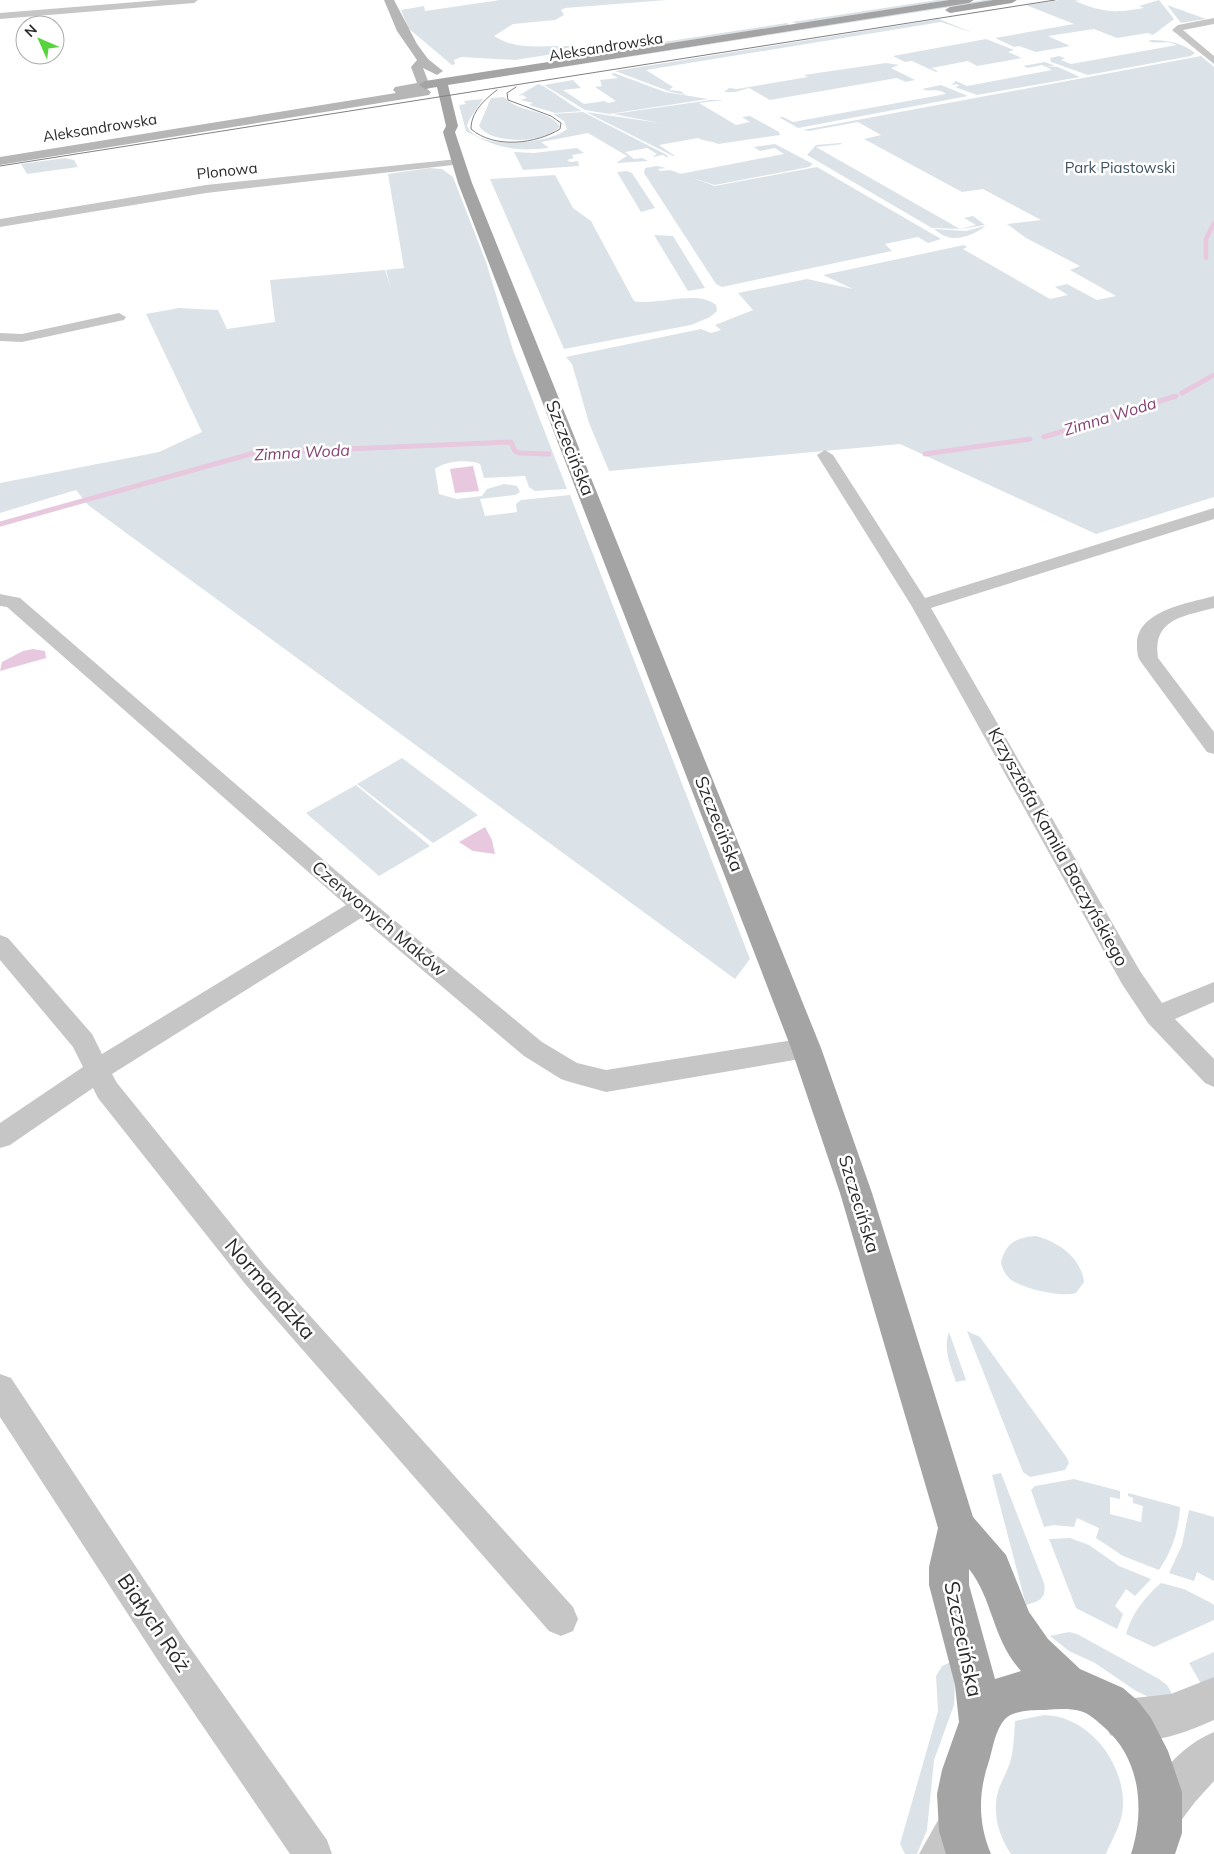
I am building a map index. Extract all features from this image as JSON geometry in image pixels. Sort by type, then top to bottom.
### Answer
[{"type":"main road","name":"Szczecińska","points":[[388,0],[400,27],[423,61],[433,65],[442,86],[452,126],[444,129],[806,1048],[856,1194],[957,1528],[985,1558],[996,1575],[1016,1629],[1028,1648],[1047,1669],[1070,1688]]},
{"type":"main road","name":"Aleksandrowska","points":[[0,161],[426,94],[442,86],[969,0]]},
{"type":"main road","name":"Aleksandrowska","points":[[442,86],[1012,0]]},
{"type":"main road","points":[[423,61],[417,66],[426,94]]},
{"type":"main road","name":"Szczecińska","points":[[957,1528],[949,1566],[949,1585],[976,1685],[979,1720]]},
{"type":"main road","points":[[955,1843],[960,1791],[965,1766],[975,1740],[979,1720],[993,1703],[1009,1694],[1034,1689],[1070,1688],[1090,1694],[1108,1704],[1125,1720],[1140,1739],[1150,1758],[1158,1782],[1162,1811],[1160,1834],[1153,1854]]},
{"type":"street","points":[[0,16],[73,5],[194,0]]},
{"type":"street","points":[[1212,57],[1177,30],[1181,27],[1214,21]]},
{"type":"street","name":"Plonowa","points":[[0,223],[206,189],[458,162]]},
{"type":"street","points":[[0,337],[22,338],[119,316]]},
{"type":"street","name":"Krzysztofa Kamila Baczyńskiego","points":[[825,455],[920,605],[1131,977],[1158,1016],[1214,1076]]},
{"type":"street","points":[[920,605],[1214,513]]},
{"type":"street","name":"Czerwonych Maków","points":[[6,601],[362,906],[533,1049],[570,1072],[606,1081],[806,1048]]},
{"type":"street","points":[[1214,602],[1163,618],[1148,635],[1146,644],[1148,658],[1214,747]]},
{"type":"street","points":[[0,1137],[97,1070],[362,906]]},
{"type":"street","name":"Normandzka","points":[[0,944],[83,1041],[107,1090],[256,1276],[561,1619]]},
{"type":"street","points":[[1158,1016],[1214,990]]},
{"type":"street","name":"Białych Róż","points":[[0,1389],[169,1647],[313,1854]]},
{"type":"street","points":[[1125,1720],[1154,1720],[1175,1716],[1214,1698]]},
{"type":"street","points":[[1162,1811],[1180,1784],[1196,1766],[1214,1753]]},
{"type":"green space","points":[[500,0],[667,0],[565,8],[561,10],[564,15],[555,20],[513,24],[494,36],[504,41],[525,46],[568,46],[579,47],[579,50],[515,60],[461,57],[454,60],[455,64],[452,65],[408,28],[401,10],[424,6],[425,11]]},
{"type":"green space","points":[[937,0],[951,0],[797,24],[792,22]]},
{"type":"green space","points":[[984,0],[996,0],[526,73]]},
{"type":"green space","points":[[1059,0],[1080,0],[1075,1],[1102,10],[1125,11],[1144,8],[1139,6],[1159,0],[1174,19],[1153,35],[1148,33],[1117,38],[1094,29],[1048,36],[1070,46],[1036,52],[1019,46],[1014,47],[995,38],[1074,24],[1026,5]]},
{"type":"green space","points":[[1167,5],[1206,19],[1181,23]]},
{"type":"green space","points":[[939,19],[973,33],[941,22],[646,70],[673,87],[669,90],[680,91],[686,95],[671,92],[615,71]]},
{"type":"green space","points":[[787,23],[789,25],[640,48],[637,46]]},
{"type":"green space","points":[[986,39],[1014,50],[1008,52],[1022,58],[977,66],[968,61],[931,68],[938,71],[936,72],[912,61],[905,62],[893,56]]},
{"type":"green space","points":[[1148,41],[1164,41],[1175,43],[1195,53],[1191,56],[1088,75],[1051,62],[1050,58],[1059,56],[1065,58],[1061,60],[1071,64],[1177,45],[1169,42]]},
{"type":"green space","name":"Park Piastowski","points":[[1201,56],[1214,67],[1214,497],[1096,534],[900,444],[609,471],[589,423],[572,364],[566,357],[701,329],[711,333],[721,330],[715,325],[753,310],[738,293],[807,279],[853,289],[823,275],[964,245],[967,247],[963,249],[1050,299],[1068,295],[1055,287],[1067,284],[1097,300],[1116,296],[1070,270],[1080,266],[1026,238],[1007,224],[1041,220],[983,189],[962,192],[864,139],[881,135],[858,122],[809,131],[803,130]]},
{"type":"green space","points":[[1045,62],[1055,66],[1042,65],[1028,68],[1023,66]]},
{"type":"green space","points":[[886,63],[899,65],[891,68],[915,80],[906,82],[897,78],[770,100],[749,88],[735,92],[724,92],[729,88],[737,89],[808,77],[804,75]]},
{"type":"green space","points":[[1044,66],[1058,67],[1080,77],[977,95],[955,87],[959,86],[957,84],[951,85],[956,81],[967,86],[1052,70]]},
{"type":"green space","points":[[614,73],[665,92],[708,99],[609,114],[585,110],[544,85],[573,80],[581,88],[563,90],[584,104],[604,101],[609,103],[616,101],[595,87],[602,86],[600,80],[618,78],[611,74]]},
{"type":"green space","points":[[538,84],[582,111],[555,113],[529,105],[533,103],[520,100],[527,98],[523,95],[518,96]]},
{"type":"green space","points":[[941,85],[968,96],[798,128],[779,117],[793,122],[946,94],[940,91],[922,89]]},
{"type":"green space","points":[[504,97],[517,106],[547,116],[560,126],[554,132],[544,136],[520,140],[495,137],[485,132],[479,126],[491,98]]},
{"type":"green space","points":[[483,99],[467,126],[473,134],[484,139],[514,142],[546,138],[567,129],[564,121],[553,114],[583,112],[667,155],[668,158],[663,155],[652,157],[657,154],[647,148],[625,152],[634,159],[642,158],[648,161],[616,163],[627,156],[588,133],[541,142],[549,148],[516,149],[497,145],[466,131],[459,105],[466,104],[464,101]]},
{"type":"green space","points":[[711,100],[724,100],[699,103],[736,125],[750,122],[742,117],[750,116],[779,132],[780,135],[718,144],[698,138],[659,145],[675,156],[673,156],[586,112],[660,123],[613,114]]},
{"type":"green space","points":[[775,144],[813,164],[809,167],[715,185],[680,174],[784,154],[775,148],[760,151],[754,147]]},
{"type":"green space","points":[[843,144],[816,147],[960,229],[932,228],[807,155],[816,145]]},
{"type":"green space","points":[[577,148],[584,153],[572,155],[574,158],[567,160],[570,162],[578,161],[579,166],[523,170],[514,152],[534,153]]},
{"type":"green space","points":[[65,158],[74,160],[78,167],[27,174],[21,164]]},
{"type":"green space","points":[[657,166],[666,168],[658,169],[660,171],[670,170],[715,186],[817,167],[941,239],[928,243],[918,237],[885,244],[892,251],[722,287],[716,284],[644,173],[645,168]]},
{"type":"green space","points":[[429,168],[442,169],[453,177],[486,262],[513,350],[567,489],[535,491],[529,487],[525,476],[484,478],[480,464],[464,461],[444,464],[435,469],[439,494],[457,499],[482,496],[487,489],[504,484],[517,486],[520,492],[515,495],[480,499],[485,516],[517,512],[516,504],[521,500],[570,495],[750,959],[735,979],[88,505],[76,490],[0,513],[0,483],[159,452],[202,432],[146,314],[179,308],[218,310],[227,329],[275,322],[270,280],[385,270],[391,289],[386,270],[404,268],[388,174]]},
{"type":"green space","points":[[627,171],[632,173],[655,208],[641,212],[617,172]]},
{"type":"green space","points":[[555,175],[573,208],[591,221],[634,301],[699,298],[708,300],[716,305],[717,311],[710,317],[691,325],[564,349],[490,179]]},
{"type":"green space","points":[[973,216],[985,225],[961,229],[976,225],[964,218]]},
{"type":"green space","points":[[985,226],[973,234],[957,238],[946,236],[934,229],[966,231]]},
{"type":"green space","points":[[654,235],[673,236],[705,288],[688,291]]},
{"type":"green space","points":[[402,758],[478,815],[433,843],[357,784]]},
{"type":"green space","points":[[356,785],[430,846],[379,876],[306,813]]},
{"type":"green space","points":[[1036,1236],[1060,1247],[1078,1265],[1084,1282],[1076,1293],[1062,1294],[1032,1289],[1015,1282],[1005,1273],[1001,1262],[1009,1246],[1023,1238]]},
{"type":"green space","points":[[967,1331],[980,1337],[1067,1458],[1069,1463],[1065,1470],[1030,1477],[1023,1472]]},
{"type":"green space","points":[[949,1332],[966,1380],[956,1382],[947,1351]]},
{"type":"green space","points":[[1001,1473],[1045,1588],[1041,1598],[1026,1605],[992,1475]]},
{"type":"green space","points":[[1074,1479],[1120,1491],[1120,1499],[1110,1497],[1110,1514],[1141,1522],[1143,1506],[1133,1503],[1133,1498],[1128,1496],[1128,1493],[1180,1507],[1174,1540],[1159,1570],[1123,1556],[1096,1538],[1099,1528],[1077,1518],[1074,1527],[1053,1525],[1044,1527],[1031,1490],[1035,1486]]},
{"type":"green space","points":[[1189,1510],[1214,1517],[1214,1581],[1197,1572],[1194,1581],[1169,1573],[1182,1545]]},
{"type":"green space","points":[[1070,1538],[1089,1545],[1119,1566],[1151,1579],[1135,1596],[1126,1589],[1115,1606],[1123,1614],[1117,1629],[1076,1608],[1049,1539]]},
{"type":"green space","points":[[1161,1583],[1184,1589],[1214,1605],[1214,1620],[1154,1647],[1126,1634],[1140,1606]]},
{"type":"green space","points":[[1069,1632],[1077,1634],[1159,1679],[1167,1685],[1175,1699],[1149,1697],[1136,1691],[1095,1663],[1069,1651],[1050,1636]]},
{"type":"green space","points":[[1214,1652],[1214,1684],[1204,1689],[1189,1663]]},
{"type":"green space","points":[[951,1662],[955,1683],[954,1705],[934,1760],[927,1830],[917,1854],[905,1854],[900,1844],[938,1711],[936,1676],[942,1666]]},
{"type":"green space","points":[[1044,1715],[1060,1717],[1076,1724],[1089,1733],[1111,1759],[1118,1774],[1122,1790],[1123,1807],[1119,1825],[1106,1854],[1011,1854],[1003,1840],[996,1816],[996,1800],[1011,1759],[1015,1721]]},
{"type":"shaded area","points":[[473,466],[479,491],[455,493],[450,469]]},
{"type":"shaded area","points":[[33,649],[45,651],[46,658],[0,671],[2,662],[23,651]]},
{"type":"shaded area","points":[[485,827],[492,840],[495,854],[473,851],[459,842]]},
{"type":"waterway","name":"Zimna Woda","points":[[1206,258],[1206,239],[1214,223]]},
{"type":"waterway","name":"Zimna Woda","points":[[1182,393],[1214,375]]},
{"type":"waterway","name":"Zimna Woda","points":[[1044,437],[1176,396]]},
{"type":"waterway","name":"Zimna Woda","points":[[925,454],[1030,439]]},
{"type":"waterway","name":"Zimna Woda","points":[[0,524],[254,453],[511,442],[515,451],[519,453],[549,454]]},
{"type":"tram line","points":[[0,166],[1055,0]]},
{"type":"tram line","points":[[497,90],[483,102],[473,117],[471,129],[480,135],[491,140],[515,142],[539,138],[560,129],[561,123],[551,116],[508,100],[507,93],[516,87]]}]
